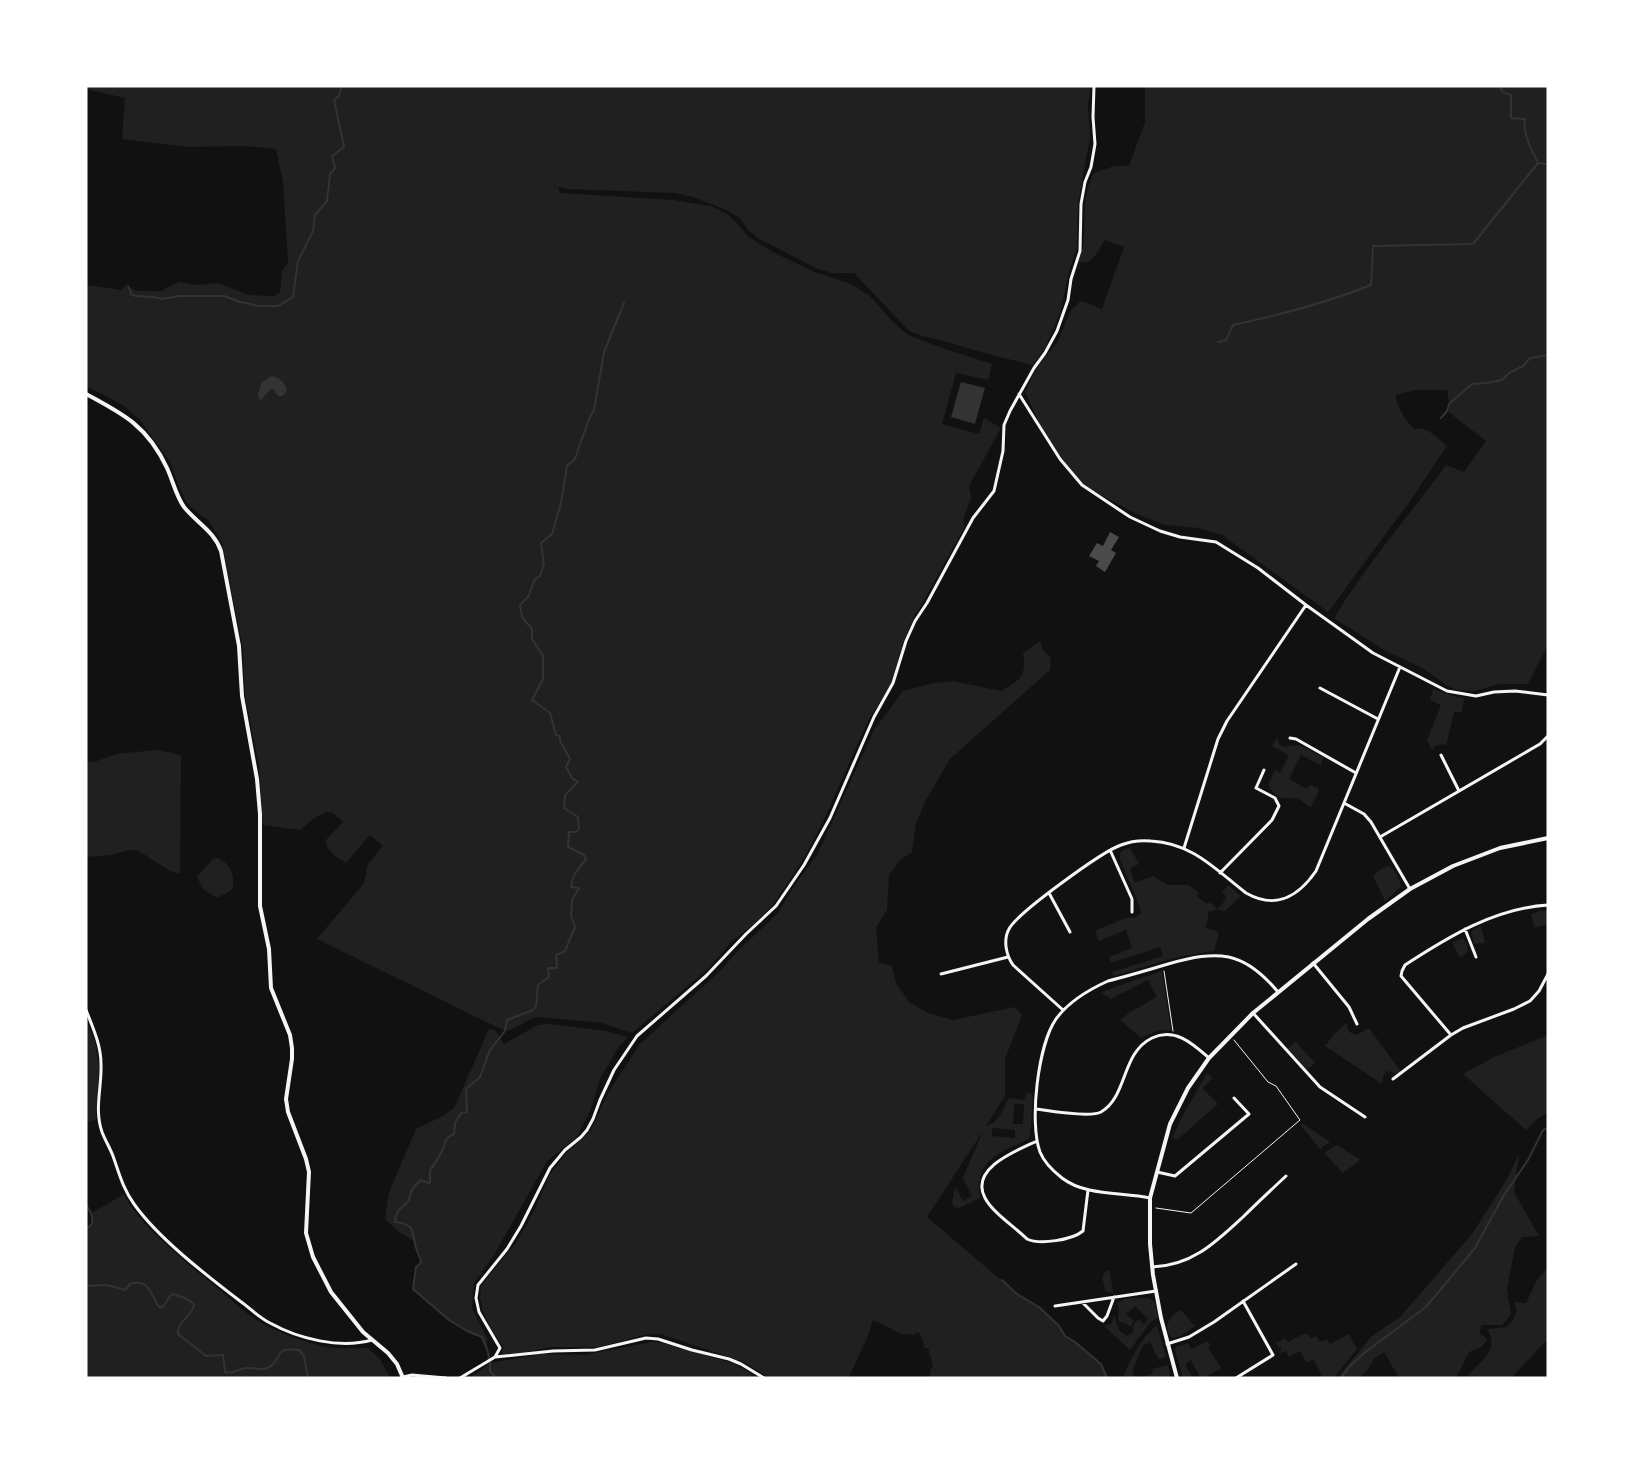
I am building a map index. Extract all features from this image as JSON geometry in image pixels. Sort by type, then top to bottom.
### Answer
[{"type":"street","points":[[495,1357],[500,1348],[479,1312],[476,1298],[478,1285],[507,1249],[521,1226],[550,1168],[565,1150],[587,1130],[614,1070],[637,1036],[706,976],[776,906],[804,865],[830,818],[874,717],[893,684],[906,641],[915,621],[927,603],[973,518],[994,491],[1003,451],[1004,425],[1019,394],[1057,331],[1068,300],[1071,279],[1080,251],[1081,204],[1084,182],[1091,167],[1095,144],[1093,117],[1094,86]]},
{"type":"street","points":[[86,394],[113,407],[132,420],[144,433],[167,467],[183,505],[218,541],[221,551],[239,646],[242,696],[257,779],[260,814],[260,906],[269,949],[271,988],[290,1034],[292,1059],[286,1099],[288,1112],[306,1159],[308,1172],[306,1233],[313,1257],[322,1276],[345,1311],[363,1332],[388,1353],[397,1364],[403,1377],[412,1375],[446,1378]]},
{"type":"street","points":[[1019,394],[1060,459],[1082,485],[1130,517],[1160,531],[1180,537],[1216,542],[1258,568],[1373,653],[1447,691],[1476,696],[1494,692],[1515,691],[1548,695]]},
{"type":"street","points":[[1184,848],[1218,739],[1227,721],[1306,605]]},
{"type":"street","points":[[1063,1010],[1013,965],[1008,957],[1006,938],[1012,924],[1025,911],[1110,850],[1120,845],[1142,840],[1184,848],[1204,858],[1220,873],[1255,898],[1278,900],[1294,895],[1307,884],[1316,871],[1400,667]]},
{"type":"street","points":[[1320,688],[1378,719]]},
{"type":"street","points":[[1380,837],[1540,744],[1548,736]]},
{"type":"street","points":[[1290,738],[1296,739],[1356,773]]},
{"type":"street","points":[[1442,755],[1459,791]]},
{"type":"street","points":[[1220,873],[1272,820],[1279,806],[1275,798],[1256,788],[1264,770]]},
{"type":"street","points":[[1344,803],[1364,814],[1380,837],[1410,889]]},
{"type":"street","points":[[1176,1377],[1167,1344],[1152,1267],[1150,1198],[1170,1124],[1188,1088],[1209,1058],[1253,1013],[1368,919],[1410,889],[1453,866],[1500,848],[1548,838]]},
{"type":"street","points":[[1110,850],[1132,899],[1132,912]]},
{"type":"street","points":[[1049,893],[1070,932]]},
{"type":"street","points":[[1451,1035],[1401,976],[1405,965],[1425,951],[1464,929],[1505,914],[1548,905]]},
{"type":"street","points":[[1464,929],[1476,956]]},
{"type":"street","points":[[1150,1198],[1088,1190],[1072,1185],[1044,1160],[1037,1141],[1035,1120],[1041,1058],[1049,1031],[1063,1010],[1073,1000],[1098,986],[1197,956],[1216,954],[1235,958],[1252,967],[1278,992]]},
{"type":"street","points":[[941,974],[1008,957]]},
{"type":"street","points":[[1313,963],[1349,1007],[1357,1024]]},
{"type":"street","points":[[1393,1078],[1451,1035],[1530,1001],[1540,991],[1548,974]]},
{"type":"street","points":[[86,1010],[101,1055],[98,1106],[102,1130],[114,1158],[120,1180],[134,1204],[170,1242],[199,1268],[270,1323],[315,1340],[330,1343],[360,1344],[373,1340]]},
{"type":"street","points":[[1253,1013],[1320,1087],[1365,1117]]},
{"type":"street","points":[[1036,1110],[1075,1114],[1095,1114],[1101,1112],[1114,1099],[1136,1050],[1147,1040],[1158,1035],[1173,1035],[1186,1039],[1209,1058]]},
{"type":"street","points":[[1156,1172],[1175,1176],[1249,1114],[1234,1098]]},
{"type":"street","points":[[1037,1141],[997,1160],[986,1172],[983,1193],[992,1207],[1028,1239],[1034,1242],[1077,1236],[1083,1231],[1088,1190]]},
{"type":"street","points":[[1152,1267],[1164,1267],[1180,1263],[1215,1243],[1286,1176]]},
{"type":"street","points":[[1167,1344],[1188,1337],[1214,1322],[1296,1264]]},
{"type":"street","points":[[1054,1306],[1156,1291]]},
{"type":"street","points":[[1082,1302],[1098,1318],[1104,1321],[1108,1316],[1114,1298]]},
{"type":"street","points":[[1236,1378],[1273,1356],[1243,1301]]},
{"type":"street","points":[[460,1378],[495,1357],[553,1350],[596,1350],[646,1338],[658,1339],[729,1359],[742,1364],[764,1378]]},
{"type":"path","points":[[1163,965],[1173,1035]]},
{"type":"path","points":[[1150,1208],[1191,1213],[1300,1120],[1276,1086],[1268,1082],[1230,1036]]},
{"type":"shaded area","points":[[86,86],[1091,86],[1088,105],[1090,137],[1078,205],[1077,248],[1069,271],[1060,313],[1046,346],[1033,365],[909,331],[854,273],[832,273],[818,269],[759,239],[749,231],[740,218],[726,210],[693,197],[675,193],[567,189],[558,187],[560,193],[673,200],[711,206],[729,215],[749,237],[773,252],[812,271],[851,284],[869,295],[893,322],[908,335],[992,364],[988,380],[956,373],[942,424],[979,434],[984,418],[1001,428],[969,486],[971,498],[964,517],[964,528],[915,614],[903,643],[892,682],[868,721],[806,855],[773,905],[754,924],[731,942],[709,968],[632,1033],[602,1023],[538,1017],[505,1031],[317,939],[364,883],[368,864],[383,846],[370,835],[346,863],[339,859],[330,851],[325,841],[343,822],[333,813],[327,812],[313,819],[300,830],[263,825],[259,766],[245,696],[243,649],[222,543],[208,520],[187,503],[170,462],[140,420],[123,405],[86,386],[86,285],[121,290],[128,283],[129,287],[136,291],[161,291],[179,282],[196,285],[219,283],[248,295],[274,296],[280,292],[282,271],[288,263],[283,182],[276,149],[245,146],[189,147],[122,139],[125,98],[86,89]]},
{"type":"shaded area","points":[[1145,86],[1548,86],[1548,645],[1528,684],[1499,684],[1474,691],[1458,690],[1449,687],[1424,669],[1384,650],[1334,618],[1374,559],[1446,465],[1464,472],[1486,441],[1447,411],[1449,404],[1447,390],[1415,390],[1395,395],[1402,413],[1414,429],[1428,431],[1447,446],[1410,501],[1328,612],[1222,535],[1199,528],[1164,525],[1133,512],[1082,485],[1060,459],[1042,429],[1025,392],[1037,368],[1058,341],[1071,310],[1081,301],[1102,309],[1124,247],[1105,240],[1095,256],[1088,262],[1078,262],[1083,247],[1085,201],[1094,173],[1114,166],[1129,166],[1145,122]]},
{"type":"shaded area","points":[[272,376],[282,381],[287,390],[283,396],[278,396],[272,388],[260,401],[258,394],[262,382]]},
{"type":"shaded area","points":[[961,382],[985,388],[975,424],[951,417]]},
{"type":"shaded area","points":[[1040,641],[1043,650],[1051,658],[1050,670],[950,759],[926,800],[916,823],[912,852],[899,861],[889,875],[887,910],[876,928],[879,963],[892,966],[896,983],[910,1003],[931,1014],[953,1020],[1015,1007],[1022,1015],[1005,1059],[1005,1096],[986,1126],[998,1118],[1009,1098],[1024,1100],[1027,1093],[1031,1093],[1033,1098],[1029,1139],[999,1154],[985,1166],[979,1185],[980,1198],[959,1208],[954,1207],[952,1203],[955,1187],[963,1201],[972,1196],[962,1177],[983,1131],[927,1217],[1017,1294],[1039,1307],[1059,1326],[1065,1336],[1101,1364],[1107,1378],[930,1378],[930,1371],[933,1366],[928,1348],[925,1348],[918,1332],[914,1335],[901,1334],[873,1320],[849,1377],[851,1378],[770,1378],[742,1361],[660,1334],[644,1335],[599,1347],[550,1347],[523,1353],[502,1354],[503,1347],[483,1312],[480,1297],[481,1286],[518,1240],[535,1209],[549,1176],[567,1152],[587,1135],[592,1128],[607,1095],[639,1045],[720,971],[778,913],[794,886],[817,855],[874,730],[903,691],[933,683],[953,681],[1001,691],[1013,684],[1021,676],[1024,667],[1023,653]],"holes":[[[1014,1104],[1024,1104],[1023,1124],[1013,1124]],[[992,1128],[1015,1130],[1015,1138],[992,1136]]]},
{"type":"shaded area","points":[[1433,689],[1464,698],[1462,712],[1454,712],[1446,746],[1444,744],[1435,746],[1432,751],[1427,740],[1441,705],[1430,700]]},
{"type":"shaded area","points":[[1277,738],[1280,746],[1299,745],[1323,757],[1321,765],[1301,755],[1289,779],[1307,789],[1310,785],[1318,788],[1319,791],[1311,807],[1295,798],[1283,798],[1276,795],[1268,785],[1275,770],[1280,773],[1289,755],[1272,746]]},
{"type":"shaded area","points":[[157,750],[181,756],[180,874],[170,871],[139,851],[129,850],[110,855],[86,857],[86,762],[97,761],[116,754]]},
{"type":"shaded area","points":[[1130,848],[1139,864],[1130,868],[1135,883],[1153,876],[1168,885],[1189,885],[1199,893],[1197,896],[1207,904],[1209,902],[1218,909],[1227,898],[1222,893],[1228,885],[1241,896],[1225,911],[1215,909],[1214,911],[1209,911],[1206,928],[1219,932],[1214,951],[1178,957],[1113,976],[1112,972],[1163,956],[1160,947],[1111,963],[1109,957],[1132,948],[1126,930],[1099,941],[1095,931],[1125,918],[1136,917],[1141,913],[1120,860],[1120,853],[1124,849]]},
{"type":"shaded area","points":[[218,858],[231,870],[233,888],[228,893],[217,898],[203,889],[197,877],[213,859]]},
{"type":"shaded area","points":[[1389,866],[1397,875],[1401,887],[1385,901],[1373,876],[1379,870]]},
{"type":"shaded area","points":[[1547,911],[1548,922],[1546,925],[1535,928],[1531,914]]},
{"type":"shaded area","points":[[1481,926],[1485,943],[1474,944],[1471,933]]},
{"type":"shaded area","points":[[1463,938],[1467,945],[1467,953],[1460,957],[1452,943]]},
{"type":"shaded area","points":[[1162,971],[1171,1030],[1157,1031],[1141,1038],[1120,1020],[1157,997],[1148,980],[1111,999],[1101,992]]},
{"type":"shaded area","points":[[86,1019],[95,1042],[99,1066],[96,1120],[86,1122]]},
{"type":"shaded area","points":[[1347,1023],[1349,1031],[1356,1035],[1369,1028],[1401,1072],[1399,1074],[1386,1072],[1382,1084],[1325,1046],[1335,1033]]},
{"type":"shaded area","points":[[549,1024],[605,1031],[628,1037],[618,1048],[600,1079],[591,1109],[577,1137],[547,1161],[494,1255],[474,1283],[472,1308],[487,1338],[488,1352],[482,1337],[467,1331],[449,1320],[413,1289],[416,1267],[421,1263],[414,1241],[399,1232],[385,1219],[389,1192],[416,1129],[443,1116],[454,1108],[489,1029],[495,1030],[504,1044],[538,1025]]},
{"type":"shaded area","points":[[1548,1035],[1548,1112],[1526,1130],[1463,1074],[1494,1057]]},
{"type":"shaded area","points":[[1296,1042],[1315,1063],[1307,1070],[1288,1048]]},
{"type":"shaded area","points":[[1207,1073],[1213,1078],[1202,1088],[1218,1104],[1177,1140],[1172,1138],[1181,1119]]},
{"type":"shaded area","points":[[1302,1123],[1330,1142],[1320,1149],[1301,1126]]},
{"type":"shaded area","points":[[1337,1145],[1359,1159],[1359,1161],[1343,1173],[1325,1154],[1325,1152]]},
{"type":"shaded area","points":[[1519,1154],[1514,1192],[1539,1236],[1522,1237],[1515,1247],[1507,1289],[1511,1314],[1502,1325],[1481,1325],[1480,1334],[1488,1339],[1480,1348],[1469,1352],[1456,1378],[1399,1378],[1384,1352],[1374,1359],[1367,1371],[1358,1378],[1337,1378],[1372,1336],[1400,1317],[1472,1234],[1506,1181]]},
{"type":"shaded area","points":[[124,1194],[141,1219],[154,1233],[183,1260],[254,1318],[280,1332],[318,1345],[338,1348],[368,1348],[380,1359],[390,1378],[86,1378],[86,1229],[92,1224],[92,1213]]},
{"type":"shaded area","points":[[1548,1267],[1548,1339],[1511,1378],[1466,1378],[1487,1355],[1490,1349],[1491,1336],[1487,1329],[1507,1327],[1513,1320],[1517,1310],[1514,1302],[1526,1303],[1537,1280]]},
{"type":"shaded area","points":[[1106,1271],[1110,1271],[1113,1293],[1105,1291],[1103,1278]]},
{"type":"shaded area","points":[[1133,1298],[1149,1298],[1155,1302],[1158,1317],[1149,1324],[1130,1350],[1104,1326],[1111,1324],[1114,1315],[1119,1330],[1127,1336],[1133,1333],[1133,1326],[1138,1319],[1144,1324],[1148,1319],[1135,1306],[1126,1314],[1134,1321],[1131,1326],[1118,1321],[1119,1306],[1117,1303]]},
{"type":"shaded area","points":[[1181,1310],[1195,1326],[1181,1336],[1172,1338],[1167,1326],[1168,1322],[1173,1315]]},
{"type":"shaded area","points":[[1157,1325],[1166,1357],[1158,1359],[1150,1342],[1143,1345],[1133,1369],[1134,1378],[1123,1378],[1137,1349]]},
{"type":"shaded area","points":[[1303,1334],[1308,1334],[1311,1339],[1316,1336],[1320,1342],[1327,1339],[1330,1344],[1349,1334],[1357,1349],[1334,1378],[1320,1378],[1322,1375],[1313,1359],[1307,1363],[1300,1351],[1289,1357],[1286,1351],[1280,1353],[1281,1348],[1275,1344],[1285,1338],[1288,1342]]},
{"type":"shaded area","points":[[1207,1341],[1211,1345],[1208,1347],[1221,1368],[1204,1378],[1199,1378],[1191,1360],[1185,1364],[1193,1378],[1183,1378],[1175,1351],[1176,1347],[1188,1343],[1191,1349]]},
{"type":"shaded area","points":[[652,1342],[664,1343],[735,1364],[758,1378],[470,1378],[490,1363],[543,1354],[584,1355]]},
{"type":"shaded area","points":[[1168,1365],[1169,1377],[1143,1378],[1153,1373],[1152,1369]]},
{"type":"building","points":[[1110,532],[1119,537],[1111,550],[1116,553],[1105,572],[1096,566],[1099,561],[1089,556],[1097,543],[1103,546]]},
{"type":"waterway","points":[[129,287],[131,294],[136,296],[162,299],[179,296],[224,296],[259,306],[278,306],[293,297],[298,261],[313,231],[315,215],[327,201],[330,174],[335,168],[332,156],[344,147],[334,100],[339,96],[342,86]]},
{"type":"waterway","points":[[1499,86],[1503,92],[1511,95],[1511,118],[1525,119],[1526,136],[1538,163],[1548,164]]},
{"type":"waterway","points":[[1218,342],[1226,340],[1233,325],[1303,308],[1371,285],[1373,246],[1473,244],[1538,163]]},
{"type":"waterway","points":[[489,1359],[482,1337],[467,1331],[449,1320],[413,1289],[416,1267],[421,1263],[421,1260],[412,1231],[407,1225],[395,1222],[395,1218],[399,1210],[409,1201],[411,1192],[416,1185],[421,1180],[430,1183],[430,1170],[442,1151],[447,1138],[454,1134],[455,1123],[461,1113],[467,1112],[466,1089],[480,1077],[490,1050],[505,1031],[507,1020],[533,1010],[536,1006],[538,985],[549,977],[548,968],[557,968],[556,955],[565,951],[575,927],[571,916],[572,900],[579,888],[571,887],[576,872],[586,859],[584,855],[568,847],[569,832],[576,832],[579,829],[578,817],[564,808],[565,795],[578,782],[572,778],[566,767],[570,759],[560,741],[560,736],[556,735],[550,713],[532,700],[543,679],[543,656],[532,639],[532,629],[522,617],[520,605],[528,597],[535,579],[540,576],[544,564],[541,543],[552,534],[561,503],[567,466],[575,459],[594,410],[604,352],[624,303]]},
{"type":"waterway","points":[[1441,418],[1447,411],[1449,404],[1472,384],[1502,380],[1509,373],[1523,366],[1530,358],[1548,355]]},
{"type":"waterway","points":[[1341,1378],[1349,1367],[1364,1353],[1426,1307],[1475,1248],[1504,1195],[1528,1160],[1543,1130],[1548,1128]]},
{"type":"waterway","points":[[86,1205],[91,1214],[92,1221],[92,1224],[86,1229]]},
{"type":"waterway","points":[[1002,1280],[1017,1294],[1039,1307],[1059,1326],[1065,1336],[1101,1364],[1107,1378]]},
{"type":"waterway","points":[[86,1286],[107,1285],[125,1290],[130,1284],[142,1284],[149,1289],[159,1307],[163,1307],[173,1294],[185,1298],[194,1304],[191,1312],[180,1325],[178,1334],[206,1356],[223,1355],[225,1372],[231,1373],[247,1368],[268,1368],[275,1362],[282,1351],[291,1349],[299,1350],[304,1356],[308,1378]]},
{"type":"waterway","points":[[490,1363],[490,1371],[496,1378]]}]
